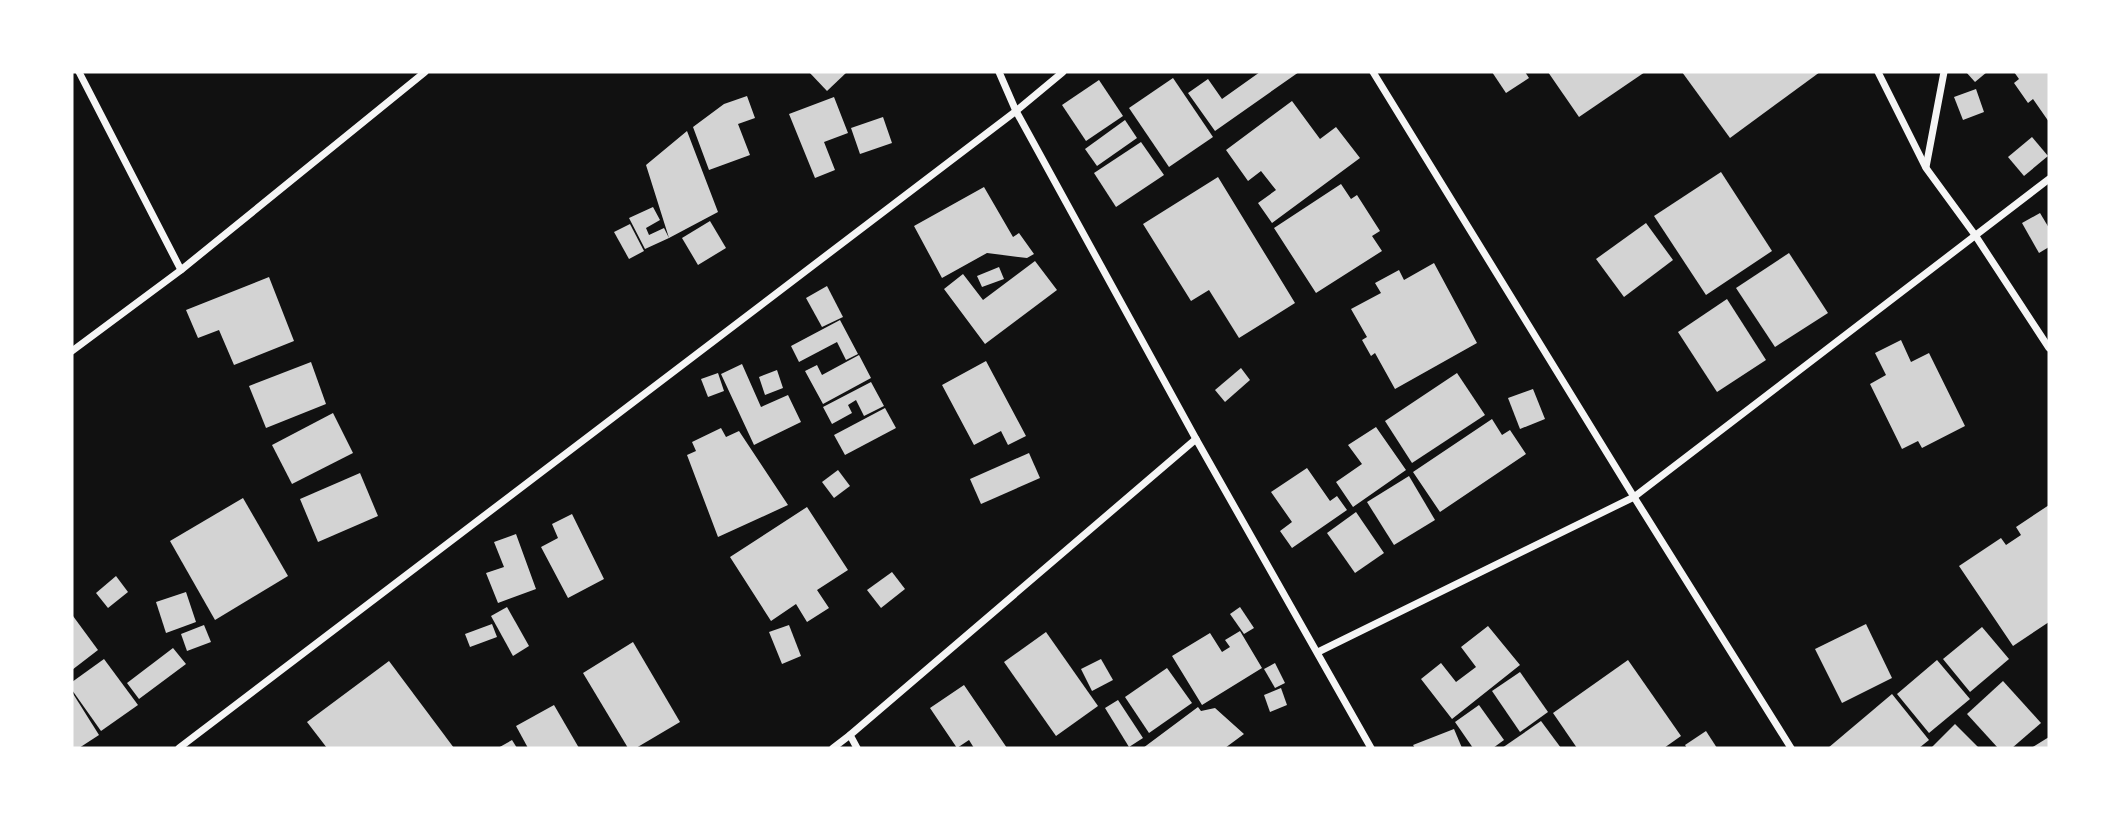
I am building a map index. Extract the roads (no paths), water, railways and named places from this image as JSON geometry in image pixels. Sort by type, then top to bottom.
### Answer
[{"type":"street","points":[[79,72],[181,270]]},
{"type":"street","points":[[72,351],[181,270],[425,72]]},
{"type":"street","points":[[999,72],[1016,111],[1196,439],[1371,748]]},
{"type":"street","points":[[179,748],[1016,111],[1063,72]]},
{"type":"street","points":[[1373,72],[1791,748]]},
{"type":"street","points":[[1878,72],[1926,168],[1975,235],[2049,348]]},
{"type":"street","points":[[1926,168],[1944,72]]},
{"type":"street","points":[[1318,652],[1634,497],[2049,179]]},
{"type":"street","points":[[833,748],[1196,439]]},
{"type":"street","points":[[850,735],[857,748]]}]
